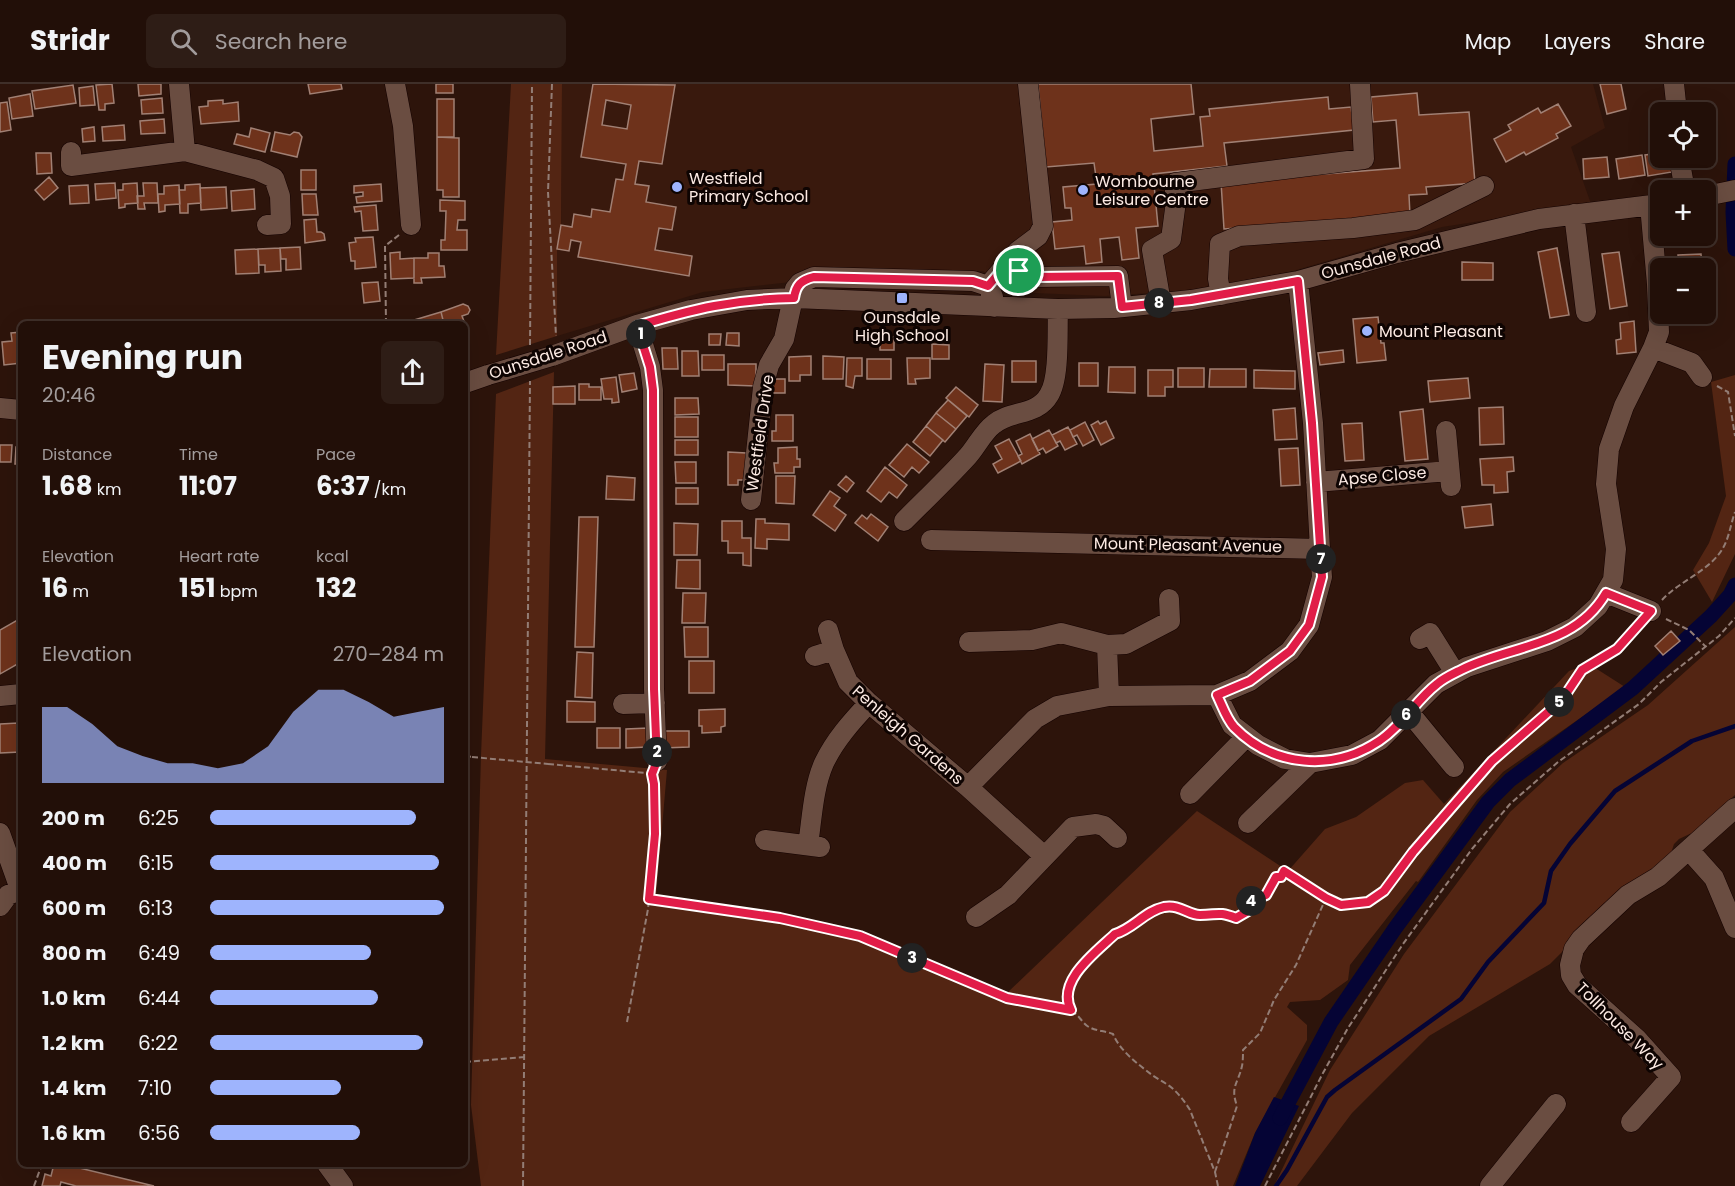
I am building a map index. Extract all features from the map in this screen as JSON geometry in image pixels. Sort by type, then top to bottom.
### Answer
[{"type":"street","points":[[179,84],[185,151]]},
{"type":"street","points":[[395,84],[403,126],[411,225]]},
{"type":"street","points":[[988,286],[1018,251],[1038,236],[1043,226],[1028,84]]},
{"type":"street","points":[[1161,303],[1152,250],[1171,239],[1175,209],[1175,183],[1364,159],[1360,84]]},
{"type":"street","points":[[1674,84],[1676,102]]},
{"type":"street","points":[[70,152],[71,166],[185,151],[257,170],[274,178],[280,196],[281,224],[267,225]]},
{"type":"street","points":[[1221,295],[1218,279],[1220,244],[1239,236],[1353,228],[1416,220],[1484,186]]},
{"type":"street","points":[[1716,195],[1735,190]]},
{"type":"street","name":"Ounsdale Road","points":[[468,382],[554,348],[722,303],[794,298],[1058,309],[1161,303],[1298,281],[1474,233],[1539,219],[1650,206]]},
{"type":"street","points":[[1574,214],[1587,316]]},
{"type":"street","points":[[1217,695],[1232,725],[1246,737],[1285,759],[1322,762],[1352,755],[1380,740],[1436,684],[1467,667],[1556,637],[1575,627],[1598,606],[1613,580],[1616,549],[1606,483],[1609,449],[1624,406],[1659,332],[1657,246]]},
{"type":"street","points":[[1006,265],[1037,277],[1118,276],[1122,307]]},
{"type":"street","points":[[794,298],[795,289],[800,283],[814,277],[973,281],[988,286],[994,307]]},
{"type":"street","points":[[1298,281],[1312,423],[1320,549]]},
{"type":"street","name":"Westfield Drive","points":[[748,505],[763,387],[769,365],[784,339],[794,298]]},
{"type":"street","points":[[904,521],[955,469],[976,459],[988,429],[996,422],[1027,412],[1041,405],[1049,397],[1054,386],[1058,309]]},
{"type":"street","points":[[637,326],[648,359],[653,390],[660,694],[657,761]]},
{"type":"street","points":[[1653,348],[1692,363],[1702,377]]},
{"type":"street","points":[[0,408],[18,410]]},
{"type":"street","name":"Apse Close","points":[[1316,482],[1450,478],[1446,431]]},
{"type":"street","name":"Mount Pleasant Avenue","points":[[931,540],[1320,549]]},
{"type":"street","name":"Penleigh Gardens","points":[[968,787],[1035,719],[1056,706],[1109,696],[1217,695],[1250,681],[1290,651],[1309,625],[1322,577],[1320,549]]},
{"type":"street","points":[[1606,593],[1651,611]]},
{"type":"street","points":[[969,642],[1032,640],[1061,633],[1107,645],[1126,645],[1170,621],[1169,599]]},
{"type":"street","name":"Penleigh Gardens","points":[[828,630],[824,653],[848,682],[870,704],[968,787],[1044,856]]},
{"type":"street","points":[[1420,639],[1430,633],[1455,673]]},
{"type":"street","points":[[1107,645],[1109,696]]},
{"type":"street","points":[[0,696],[18,694]]},
{"type":"street","points":[[623,704],[660,694]]},
{"type":"street","points":[[765,840],[814,846],[816,792],[824,763],[849,724],[870,704]]},
{"type":"street","points":[[1408,712],[1454,767]]},
{"type":"street","points":[[1190,794],[1246,737]]},
{"type":"street","points":[[1248,823],[1310,762]]},
{"type":"street","name":"Tollhouse Way","points":[[1631,1122],[1671,1077],[1637,1039],[1577,985],[1571,975],[1574,949],[1581,939],[1628,895],[1658,877],[1735,808]]},
{"type":"street","points":[[976,917],[1008,895],[1071,824],[1104,826],[1117,838]]},
{"type":"street","points":[[0,833],[18,885]]},
{"type":"street","points":[[1689,850],[1714,878],[1735,928]]},
{"type":"street","points":[[0,906],[8,896],[18,892]]},
{"type":"street","points":[[1490,1186],[1556,1104]]},
{"type":"street","points":[[329,1167],[343,1186]]},
{"type":"path","points":[[530,345],[532,84]]},
{"type":"path","points":[[552,84],[548,192],[554,348]]},
{"type":"path","points":[[386,321],[384,246],[411,225]]},
{"type":"path","points":[[1702,377],[1728,392],[1735,436]]},
{"type":"path","points":[[523,1186],[530,381]]},
{"type":"path","points":[[1218,1186],[1215,1172],[1191,1110],[1185,1101],[1172,1087],[1151,1074],[1130,1056],[1117,1043],[1113,1034],[1090,1028],[1071,1010],[1066,995],[1073,978],[1115,934],[1122,932],[1147,914],[1164,907],[1178,907],[1197,915],[1218,912],[1236,918],[1248,911],[1252,900],[1266,895],[1276,877],[1281,877],[1284,871],[1341,905],[1368,902],[1384,891],[1413,852],[1492,761],[1562,700],[1582,670],[1617,649],[1671,590],[1700,572],[1723,549],[1735,512]]},
{"type":"path","points":[[1651,611],[1689,630],[1705,646]]},
{"type":"path","points":[[1265,1186],[1348,1028],[1403,944],[1472,849],[1510,804],[1558,762],[1639,704],[1735,618]]},
{"type":"path","points":[[468,756],[652,774],[655,834],[649,899],[627,1022]]},
{"type":"path","points":[[1215,1172],[1237,1106],[1233,1087],[1242,1065],[1243,1050],[1260,1033],[1274,1000],[1296,965],[1326,898]]},
{"type":"path","points":[[649,899],[780,918],[860,936],[1007,998],[1071,1010]]},
{"type":"path","points":[[468,1062],[525,1057]]},
{"type":"path","points":[[34,1186],[41,1167]]},
{"type":"shaded area","points":[[511,84],[562,84],[557,336],[496,355]]},
{"type":"shaded area","points":[[562,84],[1593,84],[1605,128],[1571,147],[1591,204],[1442,227],[1293,271],[1195,290],[1105,296],[1012,292],[983,271],[804,270],[791,282],[703,292],[557,336]]},
{"type":"shaded area","points":[[554,372],[545,759],[667,770],[656,897],[797,917],[861,931],[1007,993],[1197,811],[1288,871],[1325,829],[1356,817],[1405,783],[1423,780],[1444,804],[1569,671],[1589,664],[1625,687],[1503,772],[1477,800],[1418,882],[1416,881],[1350,965],[1348,980],[1320,1000],[1290,1002],[1287,1007],[1307,1025],[1307,1040],[1255,1133],[1233,1186],[481,1186],[471,1105],[481,755],[496,394]]},
{"type":"shaded area","points":[[1735,375],[1735,554],[1712,602],[1693,570],[1709,543],[1726,496],[1711,382]]},
{"type":"shaded area","points":[[1735,627],[1735,795],[1694,832],[1679,839],[1674,844],[1670,856],[1625,889],[1550,964],[1429,1036],[1352,1113],[1297,1186],[1274,1186],[1330,1070],[1404,954],[1510,812],[1563,763],[1648,705]]},
{"type":"shaded area","points":[[1274,1097],[1299,1106],[1260,1186],[1235,1186],[1255,1133]]},
{"type":"building","points":[[112,84],[114,103],[105,104],[105,110],[99,110],[96,85]]},
{"type":"building","points":[[138,84],[161,84],[161,94],[139,96]]},
{"type":"building","points":[[308,84],[341,84],[342,89],[310,94]]},
{"type":"building","points":[[436,84],[453,84],[453,93],[436,93]]},
{"type":"building","points":[[593,84],[675,85],[662,164],[639,161],[635,184],[649,186],[646,202],[676,207],[672,230],[659,228],[655,250],[692,256],[689,276],[578,257],[581,242],[571,240],[569,251],[557,249],[561,225],[572,227],[574,214],[591,217],[592,209],[610,212],[616,179],[623,180],[626,164],[581,157]],"holes":[[[606,100],[631,105],[627,129],[602,125]]]},
{"type":"building","points":[[1038,84],[1191,84],[1194,114],[1151,119],[1154,151],[1203,146],[1200,117],[1210,116],[1209,109],[1328,97],[1329,109],[1351,107],[1354,130],[1224,143],[1227,166],[1153,174],[1158,226],[1136,228],[1139,258],[1122,260],[1119,237],[1100,239],[1102,262],[1086,264],[1084,246],[1055,249],[1052,222],[1072,220],[1071,208],[1065,208],[1063,187],[1097,184],[1094,163],[1046,167]]},
{"type":"building","points":[[1600,84],[1621,84],[1626,109],[1607,114]]},
{"type":"building","points":[[73,85],[76,103],[35,109],[32,91]]},
{"type":"building","points":[[93,86],[95,105],[80,106],[79,88]]},
{"type":"building","points":[[1417,93],[1419,115],[1469,112],[1475,183],[1426,187],[1427,194],[1409,195],[1410,215],[1224,229],[1221,182],[1400,168],[1396,120],[1373,122],[1371,97]]},
{"type":"building","points":[[30,94],[33,116],[12,119],[9,98]]},
{"type":"building","points":[[162,98],[163,113],[142,114],[141,100]]},
{"type":"building","points":[[437,99],[454,99],[454,137],[437,137]]},
{"type":"building","points":[[223,100],[223,104],[238,102],[239,121],[201,124],[199,107],[208,106],[208,101]]},
{"type":"building","points":[[7,102],[11,130],[0,132],[0,103]]},
{"type":"building","points":[[1558,104],[1571,126],[1556,134],[1558,138],[1526,155],[1524,152],[1506,162],[1494,139],[1511,130],[1508,125],[1538,108],[1541,113]]},
{"type":"building","points":[[164,119],[165,133],[141,134],[140,121]]},
{"type":"building","points":[[124,125],[125,140],[103,141],[102,127]]},
{"type":"building","points":[[94,127],[95,141],[83,142],[82,129]]},
{"type":"building","points":[[251,128],[270,133],[265,152],[234,144],[237,134],[249,137]]},
{"type":"building","points":[[275,132],[290,135],[294,132],[299,133],[302,137],[297,157],[271,151]]},
{"type":"building","points":[[437,137],[459,138],[459,197],[443,197],[443,190],[437,190]]},
{"type":"building","points":[[36,153],[51,153],[52,173],[37,174]]},
{"type":"building","points":[[1650,154],[1650,168],[1671,168],[1672,172],[1648,176],[1645,155]]},
{"type":"building","points":[[1642,155],[1645,175],[1619,179],[1616,159]]},
{"type":"building","points":[[1607,157],[1609,177],[1584,179],[1583,159]]},
{"type":"building","points":[[301,170],[316,170],[316,190],[301,190]]},
{"type":"building","points":[[49,177],[58,188],[44,200],[35,190]]},
{"type":"building","points":[[115,183],[116,198],[96,200],[95,184]]},
{"type":"building","points":[[137,183],[138,203],[125,204],[125,207],[119,208],[118,190],[123,190],[123,184]]},
{"type":"building","points":[[143,183],[157,183],[158,203],[144,203],[145,209],[138,209],[137,196],[144,196]]},
{"type":"building","points":[[200,184],[201,203],[188,204],[188,213],[180,213],[179,190],[185,190],[185,185]]},
{"type":"building","points":[[381,184],[382,201],[357,203],[356,197],[363,196],[363,192],[354,193],[354,186]]},
{"type":"building","points":[[88,185],[89,203],[70,204],[69,186]]},
{"type":"building","points":[[179,185],[180,204],[165,205],[165,211],[159,212],[158,194],[164,194],[164,186]]},
{"type":"building","points":[[226,187],[227,208],[201,210],[200,188]]},
{"type":"building","points":[[254,189],[255,209],[232,211],[231,191]]},
{"type":"building","points":[[302,194],[316,194],[318,215],[303,215]]},
{"type":"building","points":[[440,200],[465,201],[465,220],[458,220],[457,230],[467,230],[467,250],[441,250],[441,240],[445,240],[446,211],[440,211]]},
{"type":"building","points":[[376,205],[378,230],[363,231],[361,211],[355,212],[354,207]]},
{"type":"building","points":[[316,219],[317,232],[324,234],[325,240],[305,243],[304,220]]},
{"type":"building","points":[[373,237],[376,267],[355,269],[355,261],[351,261],[349,243],[356,242],[355,238]]},
{"type":"building","points":[[300,247],[301,269],[286,270],[286,259],[281,259],[280,248]]},
{"type":"building","points":[[280,248],[281,271],[265,272],[265,265],[259,265],[258,249]]},
{"type":"building","points":[[1557,248],[1569,315],[1550,318],[1538,252]]},
{"type":"building","points":[[258,249],[259,273],[236,274],[235,250]]},
{"type":"building","points":[[400,252],[400,259],[414,258],[414,278],[391,279],[390,253]]},
{"type":"building","points":[[1619,252],[1627,306],[1610,309],[1602,254]]},
{"type":"building","points":[[428,253],[439,253],[439,266],[444,266],[445,277],[421,278],[422,283],[414,283],[414,258],[428,258]]},
{"type":"building","points":[[1701,254],[1701,258],[1678,258],[1678,255]]},
{"type":"building","points":[[1462,262],[1493,263],[1493,280],[1462,280]]},
{"type":"building","points":[[378,282],[380,301],[364,303],[362,283]]},
{"type":"building","points":[[463,304],[470,310],[468,314],[462,316],[464,321],[443,321],[441,312]]},
{"type":"building","points":[[441,312],[443,321],[414,321]]},
{"type":"building","name":"Mount Pleasant","points":[[1378,317],[1381,343],[1384,343],[1386,360],[1357,363],[1353,319]]},
{"type":"building","points":[[1634,321],[1636,352],[1617,354],[1616,340],[1621,339],[1620,323]]},
{"type":"building","points":[[18,332],[18,363],[4,365],[2,342],[12,341],[11,333]]},
{"type":"building","points":[[727,333],[739,333],[739,346],[726,345]]},
{"type":"building","points":[[709,334],[721,334],[720,345],[709,345]]},
{"type":"building","points":[[880,337],[894,337],[894,350],[880,350]]},
{"type":"building","points":[[932,344],[949,345],[949,359],[932,359]]},
{"type":"building","points":[[662,348],[677,348],[678,369],[663,369]]},
{"type":"building","points":[[1343,350],[1344,362],[1320,365],[1318,353]]},
{"type":"building","points":[[682,351],[698,351],[699,376],[682,376]]},
{"type":"building","points":[[702,355],[724,355],[724,370],[702,370]]},
{"type":"building","points":[[811,356],[811,375],[800,375],[800,381],[789,381],[789,357]]},
{"type":"building","points":[[823,356],[844,357],[843,379],[823,379]]},
{"type":"building","points":[[847,358],[862,358],[862,376],[855,376],[853,388],[846,386]]},
{"type":"building","points":[[907,358],[930,358],[930,378],[915,379],[916,384],[908,384]]},
{"type":"building","points":[[867,359],[891,359],[891,379],[867,379]]},
{"type":"building","points":[[1012,361],[1036,361],[1036,382],[1012,382]]},
{"type":"building","points":[[1079,363],[1098,363],[1098,386],[1079,386]]},
{"type":"building","points":[[728,364],[756,364],[756,386],[728,385]]},
{"type":"building","points":[[985,364],[1004,365],[1002,402],[983,401]]},
{"type":"building","points":[[1109,367],[1135,367],[1135,393],[1108,392]]},
{"type":"building","points":[[1178,368],[1204,368],[1204,387],[1178,387]]},
{"type":"building","points":[[1210,369],[1246,369],[1246,387],[1209,387]]},
{"type":"building","points":[[1148,370],[1173,370],[1173,387],[1165,387],[1165,396],[1148,396]]},
{"type":"building","points":[[1254,370],[1295,371],[1295,389],[1254,388]]},
{"type":"building","points":[[634,373],[637,389],[622,392],[619,375]]},
{"type":"building","points":[[616,377],[619,402],[612,403],[612,399],[604,399],[601,379]]},
{"type":"building","points":[[1468,378],[1470,398],[1430,402],[1428,381]]},
{"type":"building","points":[[773,379],[785,379],[785,393],[773,393]]},
{"type":"building","points":[[579,384],[601,387],[601,400],[579,400]]},
{"type":"building","points":[[575,386],[575,404],[553,404],[553,387]]},
{"type":"building","points":[[956,387],[978,405],[969,417],[946,398]]},
{"type":"building","points":[[675,398],[698,398],[699,414],[675,415]]},
{"type":"building","points":[[948,400],[967,416],[956,429],[936,413]]},
{"type":"building","points":[[1503,407],[1504,444],[1480,445],[1479,408]]},
{"type":"building","points":[[1295,408],[1297,439],[1275,440],[1273,410]]},
{"type":"building","points":[[1423,409],[1428,459],[1405,461],[1400,412]]},
{"type":"building","points":[[936,413],[956,429],[945,442],[926,426]]},
{"type":"building","points":[[776,415],[793,415],[793,441],[772,441],[772,431],[776,431]]},
{"type":"building","points":[[675,417],[698,417],[698,437],[675,437]]},
{"type":"building","points":[[1098,421],[1100,424],[1106,421],[1114,438],[1101,445],[1091,425]]},
{"type":"building","points":[[1085,422],[1094,440],[1083,446],[1077,435],[1073,437],[1070,430]]},
{"type":"building","points":[[1362,423],[1364,460],[1345,461],[1342,424]]},
{"type":"building","points":[[926,426],[943,440],[930,456],[913,442]]},
{"type":"building","points":[[1068,427],[1077,444],[1065,450],[1060,441],[1056,443],[1052,435]]},
{"type":"building","points":[[1049,430],[1058,446],[1046,453],[1043,448],[1038,451],[1032,439]]},
{"type":"building","points":[[1030,434],[1040,454],[1022,464],[1018,456],[1022,454],[1016,441]]},
{"type":"building","points":[[1009,439],[1021,461],[998,473],[993,464],[1002,459],[995,446]]},
{"type":"building","points":[[675,440],[698,440],[698,455],[675,455]]},
{"type":"building","points":[[907,444],[929,462],[919,473],[912,467],[904,477],[889,465]]},
{"type":"building","points":[[0,445],[12,445],[11,462],[0,462]]},
{"type":"building","points":[[16,447],[18,447],[18,464],[15,464]]},
{"type":"building","points":[[797,447],[800,467],[794,467],[794,473],[775,473],[774,463],[778,463],[778,448]]},
{"type":"building","points":[[1298,448],[1300,485],[1281,486],[1279,449]]},
{"type":"building","points":[[728,452],[746,453],[745,480],[738,480],[738,485],[728,485]]},
{"type":"building","points":[[1513,457],[1514,471],[1507,472],[1508,492],[1494,493],[1494,485],[1482,485],[1480,459]]},
{"type":"building","points":[[675,462],[696,462],[696,483],[676,483]]},
{"type":"building","points":[[885,467],[907,485],[897,498],[889,492],[881,502],[867,491]]},
{"type":"building","points":[[607,476],[635,478],[634,500],[606,499]]},
{"type":"building","points":[[776,476],[795,476],[794,504],[776,503]]},
{"type":"building","points":[[846,476],[854,483],[847,492],[838,485]]},
{"type":"building","points":[[676,488],[698,488],[698,504],[676,504]]},
{"type":"building","points":[[830,491],[840,498],[834,506],[846,515],[835,531],[813,515]]},
{"type":"building","points":[[1491,504],[1493,525],[1465,528],[1462,507]]},
{"type":"building","points":[[871,514],[888,527],[878,541],[855,523],[862,515],[867,519]]},
{"type":"building","points":[[579,517],[598,517],[594,647],[575,647]]},
{"type":"building","points":[[756,519],[765,519],[765,523],[789,524],[789,540],[767,539],[767,549],[755,548]]},
{"type":"building","points":[[722,521],[742,521],[742,538],[751,538],[751,566],[743,565],[743,553],[728,553],[728,541],[722,541]]},
{"type":"building","points":[[674,523],[698,524],[697,555],[674,555]]},
{"type":"building","points":[[677,560],[700,560],[700,589],[676,588]]},
{"type":"building","points":[[683,593],[706,593],[705,623],[682,623]]},
{"type":"building","points":[[18,620],[18,664],[0,674],[0,630]]},
{"type":"building","points":[[684,627],[708,627],[708,657],[685,657]]},
{"type":"building","points":[[1671,631],[1680,641],[1663,655],[1655,646]]},
{"type":"building","points":[[577,652],[593,653],[592,698],[575,697]]},
{"type":"building","points":[[689,661],[714,661],[714,693],[689,693]]},
{"type":"building","points":[[567,701],[595,702],[595,722],[567,722]]},
{"type":"building","points":[[725,709],[725,726],[721,727],[721,732],[702,733],[702,726],[699,726],[699,710]]},
{"type":"building","points":[[18,723],[18,752],[0,753],[0,724]]},
{"type":"building","points":[[597,728],[620,728],[620,748],[597,748]]},
{"type":"building","points":[[648,728],[648,747],[626,748],[626,729]]},
{"type":"building","points":[[663,731],[689,731],[689,747],[663,748]]},
{"type":"building","points":[[53,1167],[75,1167],[154,1186],[76,1186],[61,1182],[60,1186],[42,1186],[45,1174],[51,1176]]},
{"type":"waterway","points":[[1735,164],[1733,212],[1735,249]]},
{"type":"waterway","points":[[1280,1118],[1331,1022],[1396,927],[1488,802],[1510,780],[1633,688],[1711,616],[1730,595],[1735,585]]},
{"type":"waterway","points":[[1276,1186],[1327,1097],[1461,999],[1488,962],[1544,903],[1551,871],[1570,844],[1615,791],[1692,741],[1735,726]]},
{"type":"place","name":"Westfield Primary School","points":[[677,187]]},
{"type":"place","name":"Wombourne Leisure Centre","points":[[1083,190]]},
{"type":"place","name":"Ounsdale High School","points":[[902,298]]},
{"type":"place","name":"Mount Pleasant","points":[[1367,331]]},
{"type":"route","points":[[1006,265],[1019,271],[1037,277],[1118,276],[1122,307],[1191,300],[1298,281],[1312,423],[1322,577],[1309,625],[1290,651],[1250,681],[1217,695],[1232,725],[1258,745],[1285,759],[1310,762],[1322,762],[1352,755],[1380,740],[1436,684],[1467,667],[1547,641],[1575,627],[1598,606],[1606,593],[1651,611],[1617,649],[1582,670],[1562,700],[1492,761],[1413,852],[1384,891],[1368,902],[1341,905],[1284,871],[1281,877],[1276,877],[1266,895],[1252,900],[1248,911],[1236,918],[1218,912],[1197,915],[1178,907],[1164,907],[1147,914],[1122,932],[1115,934],[1084,964],[1073,978],[1066,995],[1071,1010],[1007,998],[860,936],[780,918],[649,899],[655,834],[652,774],[657,761],[654,689],[653,390],[650,367],[637,326],[722,303],[794,298],[795,289],[800,283],[814,277],[973,281],[988,286],[1006,265]]}]
